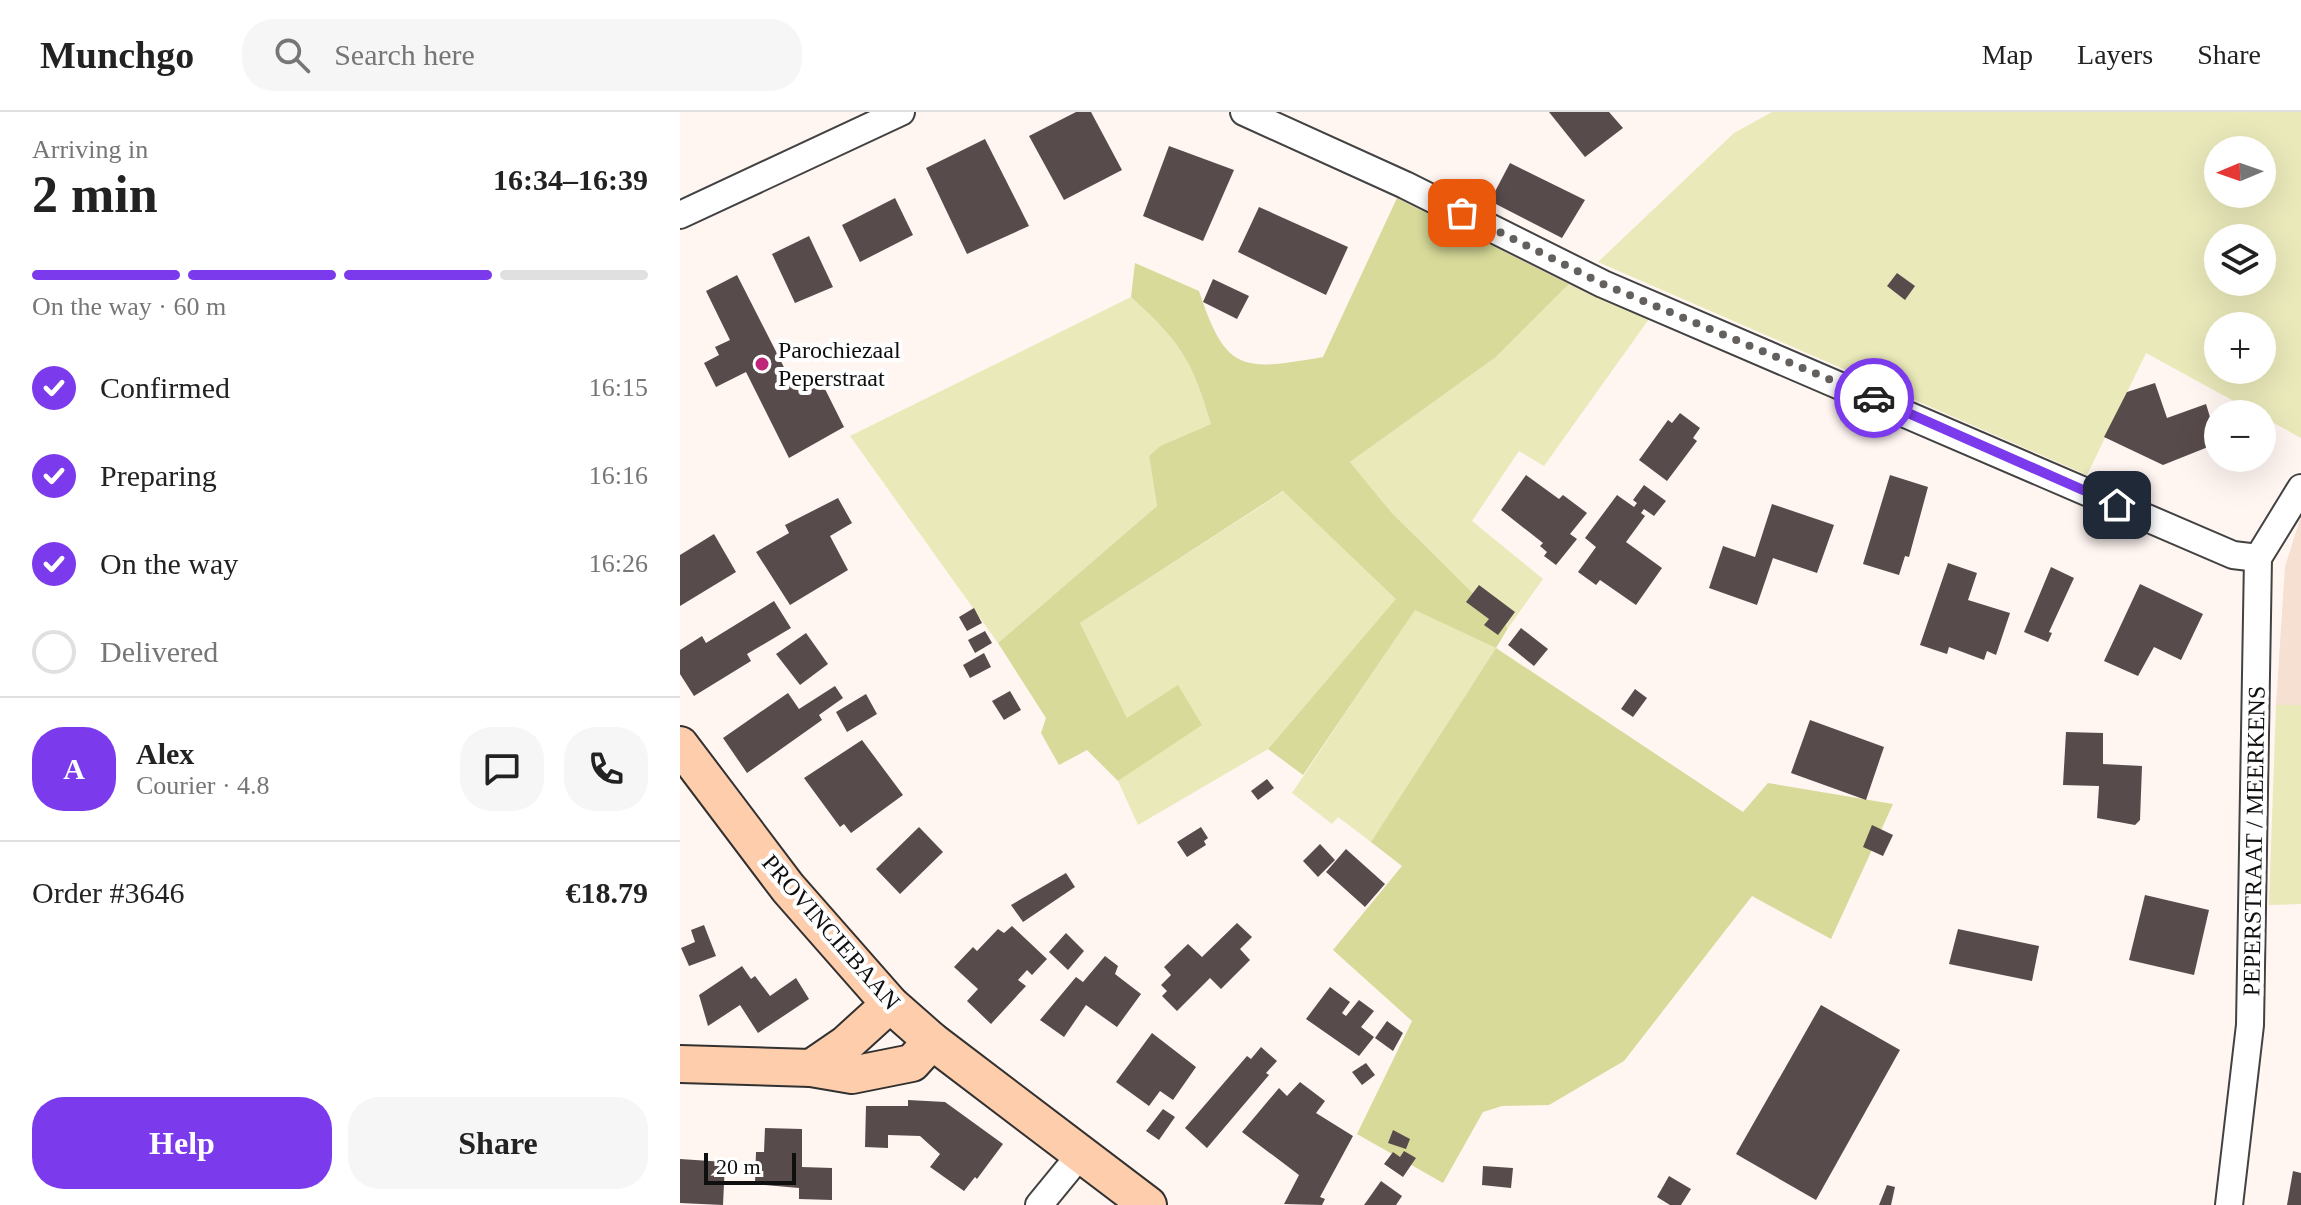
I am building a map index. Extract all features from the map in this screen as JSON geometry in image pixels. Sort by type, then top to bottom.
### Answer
[{"type":"main road","name":"PROVINCIEBAAN","points":[[680,745],[788,888],[890,1004],[932,1041],[1148,1205]]},
{"type":"main road","points":[[811,1068],[846,1044],[890,1004]]},
{"type":"main road","points":[[680,1064],[811,1068],[852,1075],[912,1063],[932,1041]]},
{"type":"street","points":[[680,215],[901,112]]},
{"type":"street","points":[[1244,112],[1405,185],[1603,284],[2233,555],[2258,558],[2301,488]]},
{"type":"street","name":"PEPERSTRAAT / MEERKENS","points":[[2229,1205],[2250,1025],[2258,558]]},
{"type":"street","points":[[1039,1205],[1080,1155]]},
{"type":"shaded area","points":[[2301,516],[2301,705],[2276,705],[2285,567]]},
{"type":"green space","points":[[1772,112],[2301,112],[2301,438],[2276,424],[2276,400],[2232,400],[2146,353],[2087,475],[1598,262],[1734,133]]},
{"type":"green space","points":[[1397,198],[1569,284],[1496,357],[1350,462],[1391,512],[1508,628],[1496,648],[1415,610],[1303,775],[1268,749],[1396,599],[1283,491],[1080,623],[1127,718],[1178,685],[1202,725],[1118,781],[1087,750],[1059,765],[1041,733],[1046,718],[998,643],[1157,506],[1149,456],[1160,446],[1211,424],[1197,383],[1182,353],[1162,327],[1131,297],[1135,263],[1199,291],[1218,338],[1229,352],[1241,360],[1273,364],[1323,357]]},
{"type":"green space","points":[[1569,284],[1649,319],[1544,466],[1519,451],[1472,521],[1543,579],[1508,628],[1391,512],[1350,462],[1496,357]]},
{"type":"green space","points":[[1131,297],[1162,327],[1182,353],[1197,383],[1211,424],[1160,446],[1149,456],[1157,506],[998,643],[850,436]]},
{"type":"green space","points":[[1284,491],[1397,599],[1268,749],[1138,825],[1118,781],[1201,724],[1127,718],[1080,623]]},
{"type":"green space","points":[[1415,609],[1496,648],[1371,842],[1338,817],[1332,824],[1292,793]]},
{"type":"green space","points":[[1496,648],[1743,812],[1768,783],[1893,804],[1831,939],[1752,896],[1624,1061],[1549,1105],[1502,1106],[1483,1112],[1443,1183],[1357,1134],[1412,1021],[1333,950],[1402,866],[1371,842]]},
{"type":"green space","points":[[2276,705],[2301,705],[2301,904],[2269,905]]},
{"type":"building","points":[[1076,112],[1091,112],[1122,170],[1064,200],[1029,136]]},
{"type":"building","points":[[1549,112],[1609,112],[1623,128],[1585,157]]},
{"type":"building","points":[[985,139],[1029,226],[967,254],[926,168]]},
{"type":"building","points":[[1169,146],[1234,170],[1203,241],[1143,216]]},
{"type":"building","points":[[1510,163],[1585,200],[1562,238],[1490,201]]},
{"type":"building","points":[[895,198],[913,235],[860,262],[842,225]]},
{"type":"building","points":[[1259,207],[1348,247],[1326,295],[1238,252]]},
{"type":"building","points":[[809,236],[833,287],[795,303],[772,254]]},
{"type":"building","points":[[1897,273],[1915,286],[1905,300],[1887,286]]},
{"type":"building","name":"Parochiezaal Peperstraat","points":[[737,275],[794,387],[818,375],[844,427],[789,458],[746,372],[716,387],[704,363],[719,355],[715,347],[730,340],[706,291]]},
{"type":"building","points":[[1213,279],[1249,296],[1237,319],[1203,302]]},
{"type":"building","points":[[2155,383],[2167,418],[2204,405],[2204,449],[2163,465],[2104,437],[2127,392]]},
{"type":"building","points":[[1680,413],[1700,428],[1693,438],[1697,441],[1667,481],[1639,460],[1668,420],[1672,423]]},
{"type":"building","points":[[1526,475],[1559,499],[1563,495],[1587,513],[1570,534],[1577,539],[1556,565],[1544,556],[1547,552],[1540,546],[1543,543],[1501,510]]},
{"type":"building","points":[[1890,475],[1928,487],[1909,557],[1905,556],[1899,575],[1863,564]]},
{"type":"building","points":[[1644,485],[1666,501],[1654,516],[1644,509],[1641,513],[1645,516],[1626,542],[1662,568],[1636,605],[1600,580],[1596,585],[1578,572],[1596,547],[1585,538],[1617,495],[1634,507],[1637,503],[1633,500]]},
{"type":"building","points":[[838,498],[852,523],[830,536],[848,570],[790,605],[756,552],[789,533],[785,525]]},
{"type":"building","points":[[1772,504],[1834,525],[1817,573],[1773,558],[1757,605],[1709,588],[1723,546],[1755,557]]},
{"type":"building","points":[[714,534],[736,572],[680,606],[680,555]]},
{"type":"building","points":[[1948,563],[1977,573],[1968,600],[2010,613],[1996,655],[1987,651],[1984,660],[1949,647],[1947,654],[1920,645]]},
{"type":"building","points":[[2051,567],[2074,578],[2049,632],[2052,633],[2048,642],[2024,632]]},
{"type":"building","points":[[2140,584],[2203,614],[2181,660],[2154,647],[2138,676],[2104,661]]},
{"type":"building","points":[[1479,585],[1515,612],[1498,635],[1484,625],[1489,619],[1466,602]]},
{"type":"building","points":[[774,601],[791,628],[747,654],[751,661],[694,696],[680,674],[680,650],[702,636],[706,643]]},
{"type":"building","points":[[974,608],[982,623],[967,631],[959,617]]},
{"type":"building","points":[[1521,628],[1548,649],[1534,666],[1508,645]]},
{"type":"building","points":[[985,631],[992,643],[975,653],[968,640]]},
{"type":"building","points":[[806,633],[828,664],[800,685],[776,654]]},
{"type":"building","points":[[984,653],[991,667],[970,678],[963,665]]},
{"type":"building","points":[[835,686],[843,698],[819,715],[822,720],[747,773],[723,738],[788,693],[799,709]]},
{"type":"building","points":[[1635,689],[1647,698],[1633,717],[1621,709]]},
{"type":"building","points":[[1010,691],[1021,710],[1004,720],[992,701]]},
{"type":"building","points":[[866,694],[877,714],[847,732],[836,712]]},
{"type":"building","points":[[1810,720],[1884,747],[1866,800],[1791,773]]},
{"type":"building","points":[[2066,732],[2103,733],[2103,764],[2142,766],[2140,820],[2135,825],[2097,818],[2099,786],[2063,785]]},
{"type":"building","points":[[862,740],[903,795],[851,833],[844,824],[840,827],[804,778]]},
{"type":"building","points":[[1267,779],[1274,788],[1258,800],[1251,791]]},
{"type":"building","points":[[1872,825],[1893,835],[1883,856],[1863,847]]},
{"type":"building","points":[[919,827],[943,852],[900,894],[876,869]]},
{"type":"building","points":[[1201,827],[1208,838],[1204,841],[1206,845],[1187,857],[1177,842]]},
{"type":"building","points":[[1320,844],[1335,860],[1318,877],[1303,861]]},
{"type":"building","points":[[1346,849],[1385,884],[1365,907],[1326,872]]},
{"type":"building","points":[[1066,873],[1075,887],[1023,922],[1011,905]]},
{"type":"building","points":[[2145,895],[2209,910],[2194,975],[2129,960]]},
{"type":"building","points":[[1237,923],[1252,937],[1240,949],[1250,960],[1221,989],[1210,978],[1177,1011],[1162,996],[1167,991],[1161,985],[1171,975],[1164,967],[1188,944],[1202,957]]},
{"type":"building","points":[[704,925],[716,956],[689,966],[681,948],[695,942],[691,930]]},
{"type":"building","points":[[1012,926],[1047,959],[1032,975],[1027,970],[1018,980],[1026,986],[991,1024],[967,1001],[978,989],[954,967],[973,947],[977,951],[998,929],[1004,933]]},
{"type":"building","points":[[1958,929],[2039,946],[2032,981],[1949,964]]},
{"type":"building","points":[[1066,933],[1084,951],[1068,970],[1049,952]]},
{"type":"building","points":[[1105,956],[1118,966],[1115,974],[1141,994],[1117,1027],[1086,1005],[1064,1037],[1040,1020],[1076,977],[1083,982]]},
{"type":"building","points":[[742,966],[751,979],[755,976],[770,996],[796,978],[809,999],[758,1033],[740,1005],[708,1026],[699,995]]},
{"type":"building","points":[[1330,987],[1350,1002],[1342,1013],[1346,1016],[1359,1000],[1374,1011],[1361,1027],[1374,1037],[1359,1056],[1306,1019]]},
{"type":"building","points":[[1821,1005],[1900,1050],[1816,1200],[1736,1154]]},
{"type":"building","points":[[1387,1021],[1403,1033],[1393,1051],[1375,1038]]},
{"type":"building","points":[[1152,1033],[1196,1067],[1173,1100],[1160,1091],[1149,1106],[1116,1082]]},
{"type":"building","points":[[1261,1047],[1277,1061],[1266,1073],[1269,1075],[1207,1148],[1185,1128],[1247,1056],[1251,1059]]},
{"type":"building","points":[[1366,1063],[1375,1075],[1362,1085],[1352,1072]]},
{"type":"building","points":[[1300,1082],[1325,1101],[1316,1113],[1353,1136],[1320,1197],[1325,1199],[1322,1205],[1284,1204],[1299,1175],[1242,1132],[1279,1088],[1287,1096]]},
{"type":"building","points":[[908,1100],[945,1102],[1003,1144],[964,1191],[930,1167],[940,1154],[920,1136],[888,1135],[888,1148],[865,1147],[866,1106],[908,1106]]},
{"type":"building","points":[[1163,1109],[1175,1117],[1159,1140],[1146,1131]]},
{"type":"building","points":[[765,1128],[802,1129],[802,1167],[832,1168],[832,1200],[799,1199],[799,1188],[755,1184],[756,1152],[764,1152]]},
{"type":"building","points":[[1393,1130],[1410,1139],[1406,1149],[1388,1143]]},
{"type":"building","points":[[1404,1151],[1416,1158],[1403,1177],[1384,1164],[1393,1152],[1400,1157]]},
{"type":"building","points":[[680,1159],[725,1162],[723,1205],[680,1203]]},
{"type":"building","points":[[1483,1166],[1513,1168],[1511,1188],[1482,1185]]},
{"type":"building","points":[[2293,1171],[2301,1173],[2301,1205],[2287,1205]]},
{"type":"building","points":[[1669,1176],[1691,1189],[1681,1205],[1670,1205],[1657,1197]]},
{"type":"building","points":[[1381,1181],[1402,1196],[1396,1205],[1364,1205]]},
{"type":"building","points":[[1887,1185],[1895,1187],[1891,1205],[1879,1205]]},
{"type":"way so far","points":[[1462,213],[1603,284],[1874,398]]},
{"type":"place","name":"Parochiezaal Peperstraat","points":[[762,364]]},
{"type":"route","points":[[1874,398],[2117,505]]}]
